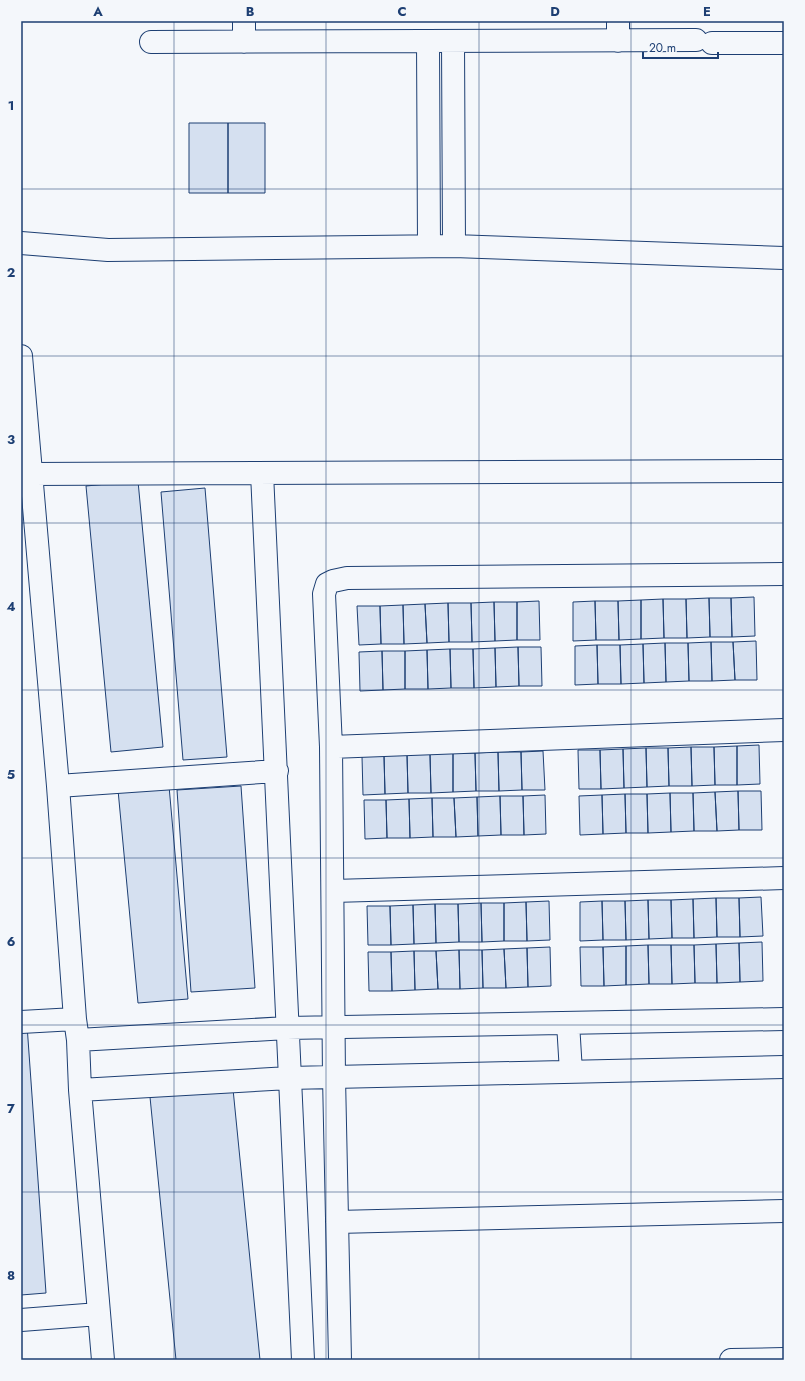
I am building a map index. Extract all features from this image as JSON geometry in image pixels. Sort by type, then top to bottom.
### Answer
[{"type":"street","points":[[151,42],[244,31],[428,41],[454,41],[618,31],[704,42],[784,43]]},
{"type":"street","points":[[428,41],[429,246]]},
{"type":"street","points":[[454,41],[454,246]]},
{"type":"street","points":[[21,243],[108,250],[454,246],[784,258]]},
{"type":"street","points":[[21,356],[58,786],[75,1019],[78,1040],[80,1090],[103,1360]]},
{"type":"street","points":[[31,474],[784,471]]},
{"type":"street","points":[[262,473],[277,771],[289,1078],[303,1360]]},
{"type":"street","points":[[340,1360],[334,1077],[335,1027],[331,747],[324,594],[327,584],[346,578],[784,574]]},
{"type":"street","points":[[331,747],[784,730]]},
{"type":"street","points":[[58,786],[277,771]]},
{"type":"street","points":[[333,891],[784,878]]},
{"type":"street","points":[[21,1022],[75,1019]]},
{"type":"street","points":[[78,1040],[287,1028],[784,1019]]},
{"type":"street","points":[[568,1023],[571,1072]]},
{"type":"street","points":[[80,1090],[289,1078],[784,1067]]},
{"type":"street","points":[[337,1222],[784,1212]]},
{"type":"street","points":[[21,1320],[99,1314]]},
{"type":"street","points":[[731,1360],[784,1359]]},
{"type":"building","points":[[189,123],[228,123],[228,193],[189,193]]},
{"type":"building","points":[[228,123],[265,123],[265,193],[228,193]]},
{"type":"building","points":[[138,481],[163,747],[111,752],[86,486]]},
{"type":"building","points":[[205,488],[227,757],[183,760],[161,492]]},
{"type":"building","points":[[754,597],[755,636],[732,637],[731,598]]},
{"type":"building","points":[[709,598],[731,598],[732,637],[710,637]]},
{"type":"building","points":[[709,598],[710,637],[687,638],[686,599]]},
{"type":"building","points":[[663,599],[664,638],[641,639],[641,600]]},
{"type":"building","points":[[663,599],[686,599],[687,638],[664,638]]},
{"type":"building","points":[[641,600],[641,639],[619,640],[618,601]]},
{"type":"building","points":[[539,601],[540,640],[517,640],[517,602]]},
{"type":"building","points":[[595,601],[596,640],[573,641],[573,602]]},
{"type":"building","points":[[595,601],[618,601],[619,640],[596,640]]},
{"type":"building","points":[[494,602],[495,641],[472,642],[471,603]]},
{"type":"building","points":[[494,602],[517,602],[517,640],[495,641]]},
{"type":"building","points":[[448,603],[449,642],[427,643],[425,604]]},
{"type":"building","points":[[448,603],[471,603],[472,642],[449,642]]},
{"type":"building","points":[[425,604],[427,643],[404,644],[403,605]]},
{"type":"building","points":[[403,605],[404,644],[381,644],[380,606]]},
{"type":"building","points":[[357,606],[380,606],[381,644],[359,645]]},
{"type":"building","points":[[756,641],[757,680],[735,680],[733,642]]},
{"type":"building","points":[[711,642],[712,681],[689,681],[688,643]]},
{"type":"building","points":[[711,642],[733,642],[735,680],[712,681]]},
{"type":"building","points":[[665,643],[688,643],[689,681],[666,682]]},
{"type":"building","points":[[665,643],[666,682],[644,683],[643,644]]},
{"type":"building","points":[[643,644],[644,683],[621,684],[620,645]]},
{"type":"building","points":[[597,645],[598,684],[575,685],[575,646]]},
{"type":"building","points":[[597,645],[620,645],[621,684],[598,684]]},
{"type":"building","points":[[518,647],[541,647],[542,686],[519,686]]},
{"type":"building","points":[[518,647],[519,686],[496,687],[495,648]]},
{"type":"building","points":[[495,648],[496,687],[474,688],[473,649]]},
{"type":"building","points":[[450,649],[473,649],[474,688],[451,688]]},
{"type":"building","points":[[450,649],[451,688],[428,689],[427,650]]},
{"type":"building","points":[[427,650],[428,689],[405,689],[405,651]]},
{"type":"building","points":[[382,651],[405,651],[405,689],[383,690]]},
{"type":"building","points":[[382,651],[383,690],[360,691],[359,652]]},
{"type":"building","points":[[759,745],[760,784],[737,785],[737,746]]},
{"type":"building","points":[[737,746],[737,785],[715,785],[714,747]]},
{"type":"building","points":[[691,747],[692,786],[669,786],[668,748]]},
{"type":"building","points":[[691,747],[714,747],[715,785],[692,786]]},
{"type":"building","points":[[646,748],[647,787],[624,788],[623,749]]},
{"type":"building","points":[[646,748],[668,748],[669,786],[647,787]]},
{"type":"building","points":[[623,749],[624,788],[601,789],[600,750]]},
{"type":"building","points":[[578,750],[600,750],[601,789],[579,789]]},
{"type":"building","points":[[543,751],[545,790],[522,790],[521,752]]},
{"type":"building","points":[[498,752],[499,791],[476,791],[475,753]]},
{"type":"building","points":[[498,752],[521,752],[522,790],[499,791]]},
{"type":"building","points":[[453,753],[475,753],[476,791],[453,792]]},
{"type":"building","points":[[453,753],[453,792],[431,793],[430,754]]},
{"type":"building","points":[[407,754],[408,793],[385,794],[384,755]]},
{"type":"building","points":[[407,754],[430,754],[431,793],[408,793]]},
{"type":"building","points":[[384,755],[385,794],[363,795],[362,756]]},
{"type":"building","points":[[169,786],[188,999],[138,1003],[118,790]]},
{"type":"building","points":[[241,786],[255,988],[191,992],[177,790]]},
{"type":"building","points":[[738,791],[761,791],[762,830],[739,830]]},
{"type":"building","points":[[738,791],[739,830],[717,831],[715,792]]},
{"type":"building","points":[[715,792],[717,831],[694,831],[693,793]]},
{"type":"building","points":[[670,793],[693,793],[694,831],[671,832]]},
{"type":"building","points":[[670,793],[671,832],[648,833],[647,794]]},
{"type":"building","points":[[625,794],[626,833],[603,834],[602,795]]},
{"type":"building","points":[[625,794],[647,794],[648,833],[626,833]]},
{"type":"building","points":[[545,795],[546,834],[524,835],[523,796]]},
{"type":"building","points":[[602,795],[603,834],[580,835],[579,796]]},
{"type":"building","points":[[500,796],[501,835],[478,836],[477,797]]},
{"type":"building","points":[[500,796],[523,796],[524,835],[501,835]]},
{"type":"building","points":[[477,797],[478,836],[456,837],[454,798]]},
{"type":"building","points":[[432,798],[454,798],[456,837],[433,837]]},
{"type":"building","points":[[432,798],[433,837],[410,838],[409,799]]},
{"type":"building","points":[[409,799],[410,838],[387,838],[386,800]]},
{"type":"building","points":[[364,800],[386,800],[387,838],[365,839]]},
{"type":"building","points":[[761,897],[763,936],[740,937],[739,898]]},
{"type":"building","points":[[716,898],[717,937],[694,938],[693,899]]},
{"type":"building","points":[[716,898],[739,898],[740,937],[717,937]]},
{"type":"building","points":[[693,899],[694,938],[672,938],[671,900]]},
{"type":"building","points":[[648,900],[671,900],[672,938],[649,939]]},
{"type":"building","points":[[648,900],[649,939],[626,940],[625,901]]},
{"type":"building","points":[[549,901],[550,940],[527,941],[526,902]]},
{"type":"building","points":[[602,901],[603,940],[580,941],[580,902]]},
{"type":"building","points":[[602,901],[625,901],[626,940],[603,940]]},
{"type":"building","points":[[526,902],[527,941],[504,941],[504,903]]},
{"type":"building","points":[[481,903],[482,942],[459,942],[458,904]]},
{"type":"building","points":[[481,903],[504,903],[504,941],[482,942]]},
{"type":"building","points":[[435,904],[458,904],[459,942],[436,943]]},
{"type":"building","points":[[435,904],[436,943],[414,944],[413,905]]},
{"type":"building","points":[[413,905],[414,944],[391,945],[390,906]]},
{"type":"building","points":[[367,906],[390,906],[391,945],[368,945]]},
{"type":"building","points":[[762,942],[763,981],[740,982],[739,943]]},
{"type":"building","points":[[739,943],[740,982],[717,983],[716,944]]},
{"type":"building","points":[[716,944],[717,983],[695,983],[694,945]]},
{"type":"building","points":[[648,945],[649,984],[626,985],[626,946]]},
{"type":"building","points":[[648,945],[671,945],[672,984],[649,984]]},
{"type":"building","points":[[671,945],[694,945],[695,983],[672,984]]},
{"type":"building","points":[[626,946],[626,985],[604,986],[603,947]]},
{"type":"building","points":[[550,947],[551,986],[528,987],[527,948]]},
{"type":"building","points":[[580,947],[603,947],[604,986],[581,986]]},
{"type":"building","points":[[527,948],[528,987],[506,988],[504,949]]},
{"type":"building","points":[[504,949],[506,988],[483,988],[482,950]]},
{"type":"building","points":[[459,950],[460,989],[438,989],[436,951]]},
{"type":"building","points":[[459,950],[482,950],[483,988],[460,989]]},
{"type":"building","points":[[414,951],[415,990],[392,991],[391,952]]},
{"type":"building","points":[[414,951],[436,951],[438,989],[415,990]]},
{"type":"building","points":[[368,952],[391,952],[392,991],[369,991]]},
{"type":"building","points":[[27,1025],[46,1293],[21,1295],[21,1026]]},
{"type":"building","points":[[233,1089],[260,1360],[176,1360],[150,1097]]}]
